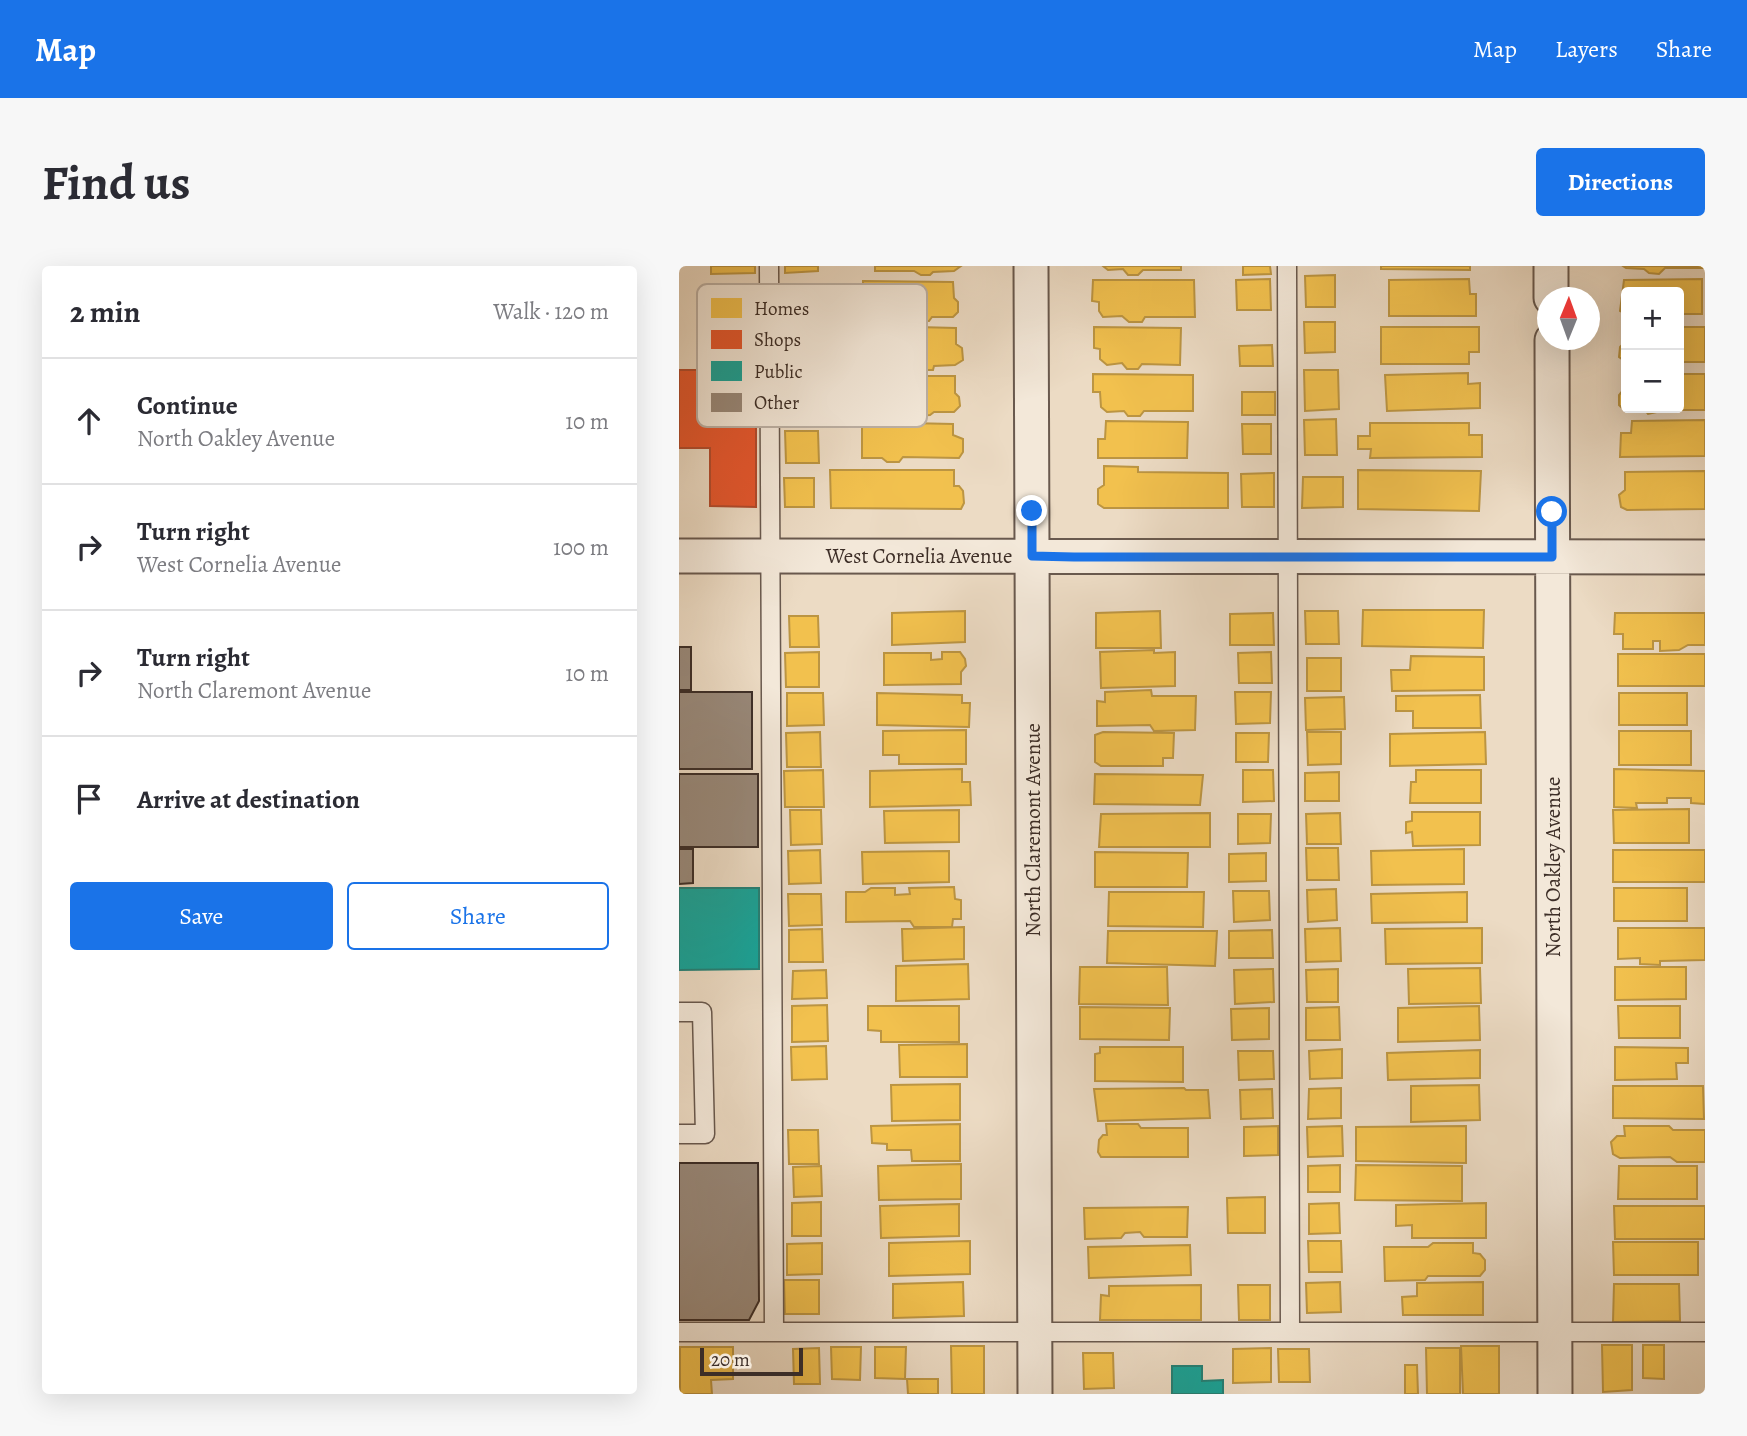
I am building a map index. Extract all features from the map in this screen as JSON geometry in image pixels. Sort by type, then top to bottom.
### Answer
[{"type":"street","name":"North Claremont Avenue","points":[[1031,266],[1035,1394]]},
{"type":"street","points":[[1551,266],[1551,287]]},
{"type":"street","name":"North Oakley Avenue","points":[[1552,350],[1555,1394]]},
{"type":"street","name":"West Cornelia Avenue","points":[[679,556],[1705,557]]},
{"type":"lane","points":[[769,266],[769,284]]},
{"type":"lane","points":[[1287,266],[1290,1332]]},
{"type":"lane","points":[[770,427],[774,1332]]},
{"type":"lane","points":[[679,1012],[702,1012],[705,1134],[679,1134]]},
{"type":"lane","points":[[679,1332],[1705,1332]]},
{"type":"building: Homes","points":[[711,266],[755,266],[755,273],[711,274]]},
{"type":"building: Homes","points":[[785,266],[818,266],[818,271],[785,273]]},
{"type":"building: Homes","points":[[875,266],[961,266],[954,271],[921,275],[914,271],[875,271]]},
{"type":"building: Homes","points":[[1103,266],[1181,266],[1181,270],[1143,270],[1138,275],[1128,275],[1123,269],[1108,270]]},
{"type":"building: Homes","points":[[1243,266],[1270,266],[1271,274],[1243,275]]},
{"type":"building: Homes","points":[[1381,266],[1470,266],[1470,270],[1381,269]]},
{"type":"building: Homes","points":[[1623,266],[1705,268],[1665,268],[1659,274]]},
{"type":"building: Homes","points":[[1335,275],[1335,307],[1306,307],[1305,276]]},
{"type":"building: Homes","points":[[1270,279],[1271,310],[1237,310],[1236,280]]},
{"type":"building: Homes","points":[[1469,279],[1470,294],[1476,294],[1476,316],[1389,316],[1389,280]]},
{"type":"building: Homes","points":[[1702,279],[1702,314],[1684,314],[1684,287],[1623,287],[1624,280]]},
{"type":"building: Homes","points":[[1093,280],[1194,280],[1195,317],[1145,317],[1142,322],[1129,322],[1122,316],[1103,317],[1099,311],[1099,302],[1092,301]]},
{"type":"building: Homes","points":[[863,281],[953,282],[958,312],[953,317],[932,317],[927,321],[927,284],[863,284]]},
{"type":"building: Homes","points":[[1304,322],[1335,322],[1335,352],[1305,353]]},
{"type":"building: Homes","points":[[927,327],[956,328],[956,344],[962,348],[963,360],[955,365],[934,366],[933,370],[927,370]]},
{"type":"building: Homes","points":[[1094,327],[1181,328],[1180,365],[1142,364],[1138,369],[1127,369],[1122,363],[1107,365],[1100,359],[1100,349],[1094,348]]},
{"type":"building: Homes","points":[[1381,327],[1479,327],[1479,352],[1469,352],[1469,364],[1381,364]]},
{"type":"building: Homes","points":[[1684,327],[1705,327],[1705,362],[1684,362]]},
{"type":"building: Homes","points":[[1272,345],[1273,366],[1240,366],[1239,346]]},
{"type":"building: Homes","points":[[1304,370],[1338,370],[1339,409],[1305,411]]},
{"type":"building: Homes","points":[[1468,373],[1468,384],[1480,383],[1480,408],[1387,411],[1385,375]]},
{"type":"building: Homes","points":[[1093,374],[1193,375],[1193,411],[1144,411],[1140,416],[1128,416],[1124,411],[1107,412],[1101,407],[1100,392],[1093,392]]},
{"type":"building: Homes","points":[[1684,374],[1705,374],[1705,410],[1684,410]]},
{"type":"building: Homes","points":[[927,376],[955,376],[955,393],[959,397],[960,406],[954,412],[934,412],[927,415]]},
{"type":"building: Homes","points":[[1242,392],[1275,392],[1275,415],[1242,415]]},
{"type":"building: Homes","points":[[1336,419],[1337,455],[1305,455],[1304,420]]},
{"type":"building: Homes","points":[[1705,420],[1705,456],[1620,457],[1621,433],[1631,433],[1632,421]]},
{"type":"building: Homes","points":[[1106,421],[1188,422],[1187,458],[1098,458],[1098,439],[1105,439]]},
{"type":"building: Homes","points":[[927,423],[953,424],[953,435],[963,439],[963,452],[959,458],[903,457],[899,462],[887,462],[882,458],[862,458],[862,427],[927,427]]},
{"type":"building: Homes","points":[[1370,423],[1469,423],[1469,435],[1482,435],[1482,457],[1370,458],[1371,449],[1358,449],[1358,436],[1370,436]]},
{"type":"building: Homes","points":[[1242,424],[1271,424],[1271,454],[1243,454]]},
{"type":"building: Homes","points":[[785,431],[818,431],[819,463],[786,463]]},
{"type":"building: Homes","points":[[1104,466],[1138,467],[1138,472],[1228,473],[1228,508],[1104,508],[1098,504],[1098,489],[1104,485]]},
{"type":"building: Homes","points":[[830,470],[954,470],[954,486],[959,486],[963,491],[964,503],[961,509],[831,508]]},
{"type":"building: Homes","points":[[1358,470],[1481,471],[1479,511],[1358,509]]},
{"type":"building: Homes","points":[[1705,471],[1705,509],[1627,510],[1621,507],[1619,495],[1625,490],[1625,472]]},
{"type":"building: Homes","points":[[1274,473],[1274,507],[1242,507],[1241,474]]},
{"type":"building: Homes","points":[[1303,477],[1343,477],[1343,507],[1302,508]]},
{"type":"building: Homes","points":[[784,478],[814,478],[814,507],[785,507]]},
{"type":"building: Homes","points":[[1363,610],[1484,610],[1483,648],[1362,646]]},
{"type":"building: Homes","points":[[965,611],[965,642],[892,645],[892,613]]},
{"type":"building: Homes","points":[[1160,611],[1161,648],[1096,648],[1096,613]]},
{"type":"building: Homes","points":[[1305,611],[1338,611],[1339,644],[1306,644]]},
{"type":"building: Homes","points":[[1273,613],[1274,645],[1230,645],[1230,614]]},
{"type":"building: Homes","points":[[1615,613],[1705,613],[1705,645],[1688,645],[1679,650],[1660,651],[1660,641],[1653,641],[1653,649],[1623,649],[1623,634],[1614,634]]},
{"type":"building: Homes","points":[[789,616],[818,616],[819,647],[790,647]]},
{"type":"building: Homes","points":[[1154,650],[1154,653],[1175,652],[1175,686],[1101,688],[1100,652]]},
{"type":"building: Homes","points":[[819,652],[819,687],[786,687],[785,653]]},
{"type":"building: Homes","points":[[942,652],[960,652],[965,659],[961,684],[884,685],[884,653],[931,653],[931,660],[942,659]]},
{"type":"building: Homes","points":[[1271,652],[1272,683],[1239,683],[1238,653]]},
{"type":"building: Homes","points":[[1618,654],[1705,654],[1705,686],[1618,686]]},
{"type":"building: Homes","points":[[1411,656],[1484,657],[1484,690],[1392,691],[1391,670],[1410,670]]},
{"type":"building: Homes","points":[[1307,658],[1341,658],[1341,691],[1307,691]]},
{"type":"building: Homes","points":[[1151,690],[1152,696],[1196,696],[1195,730],[1154,731],[1150,725],[1097,726],[1097,701],[1105,702],[1105,692]]},
{"type":"building: Homes","points":[[1235,692],[1271,692],[1270,723],[1236,724]]},
{"type":"building: Homes","points":[[787,693],[823,693],[824,725],[787,726]]},
{"type":"building: Homes","points":[[877,693],[962,695],[962,703],[970,703],[969,727],[877,725]]},
{"type":"building: Homes","points":[[1619,693],[1687,693],[1687,725],[1619,725]]},
{"type":"building: Homes","points":[[1480,695],[1481,728],[1413,728],[1413,711],[1396,711],[1396,696]]},
{"type":"building: Homes","points":[[1344,697],[1345,729],[1306,730],[1305,698]]},
{"type":"building: Homes","points":[[966,730],[966,764],[899,764],[899,755],[883,755],[883,731]]},
{"type":"building: Homes","points":[[1619,731],[1691,731],[1691,765],[1619,765]]},
{"type":"building: Homes","points":[[820,732],[821,767],[787,767],[786,733]]},
{"type":"building: Homes","points":[[1103,732],[1174,733],[1173,758],[1163,758],[1163,766],[1101,766],[1095,762],[1095,735]]},
{"type":"building: Homes","points":[[1307,732],[1341,732],[1341,764],[1308,765]]},
{"type":"building: Homes","points":[[1485,732],[1486,764],[1390,766],[1390,734]]},
{"type":"building: Homes","points":[[1236,733],[1269,733],[1268,762],[1236,762]]},
{"type":"building: Homes","points":[[962,769],[962,782],[970,782],[971,805],[870,807],[870,771]]},
{"type":"building: Homes","points":[[1614,769],[1705,771],[1705,804],[1691,803],[1691,798],[1667,798],[1667,803],[1636,803],[1637,808],[1614,807]]},
{"type":"building: Homes","points":[[823,770],[824,807],[785,807],[784,771]]},
{"type":"building: Homes","points":[[1243,770],[1273,770],[1274,801],[1243,802]]},
{"type":"building: Homes","points":[[1416,770],[1481,770],[1481,803],[1410,803],[1411,782],[1416,782]]},
{"type":"building: Homes","points":[[1339,772],[1339,801],[1305,801],[1305,773]]},
{"type":"building: Homes","points":[[1095,774],[1203,775],[1200,805],[1094,804]]},
{"type":"building: Homes","points":[[1689,809],[1689,843],[1614,843],[1613,810]]},
{"type":"building: Homes","points":[[790,810],[821,810],[822,844],[791,845]]},
{"type":"building: Homes","points":[[959,810],[959,842],[885,843],[884,811]]},
{"type":"building: Homes","points":[[1412,812],[1480,812],[1480,845],[1413,846],[1412,832],[1406,833],[1406,822],[1412,821]]},
{"type":"building: Homes","points":[[1210,813],[1210,847],[1099,847],[1101,814]]},
{"type":"building: Homes","points":[[1340,813],[1341,844],[1307,844],[1306,814]]},
{"type":"building: Homes","points":[[1238,814],[1271,814],[1270,843],[1238,844]]},
{"type":"building: Homes","points":[[1306,848],[1338,848],[1339,880],[1307,880]]},
{"type":"building: Homes","points":[[1464,849],[1464,884],[1372,885],[1371,851]]},
{"type":"building: Homes","points":[[820,850],[821,883],[789,884],[788,851]]},
{"type":"building: Homes","points":[[1613,850],[1705,850],[1705,882],[1613,882]]},
{"type":"building: Homes","points":[[949,851],[949,882],[863,884],[862,852]]},
{"type":"building: Homes","points":[[1095,852],[1188,853],[1187,887],[1095,887]]},
{"type":"building: Homes","points":[[1266,853],[1266,881],[1229,882],[1229,854]]},
{"type":"building: Homes","points":[[954,887],[955,899],[961,900],[961,919],[953,919],[952,927],[914,927],[910,921],[846,922],[846,892],[895,888],[895,895],[910,894],[909,888]]},
{"type":"building: Homes","points":[[1614,888],[1687,888],[1687,921],[1614,921]]},
{"type":"building: Homes","points":[[1336,889],[1337,920],[1308,922],[1307,890]]},
{"type":"building: Homes","points":[[1233,891],[1269,891],[1270,920],[1234,922]]},
{"type":"building: Homes","points":[[1109,892],[1204,892],[1203,927],[1108,926]]},
{"type":"building: Homes","points":[[1467,892],[1467,922],[1372,923],[1371,894]]},
{"type":"building: Homes","points":[[788,894],[821,894],[822,925],[789,926]]},
{"type":"building: Homes","points":[[964,927],[964,959],[903,961],[902,929]]},
{"type":"building: Homes","points":[[1340,928],[1341,961],[1306,962],[1305,929]]},
{"type":"building: Homes","points":[[1482,928],[1482,963],[1386,964],[1385,929]]},
{"type":"building: Homes","points":[[1618,928],[1705,928],[1705,960],[1660,961],[1660,965],[1640,964],[1640,958],[1618,959]]},
{"type":"building: Homes","points":[[822,929],[823,962],[789,962],[789,930]]},
{"type":"building: Homes","points":[[1272,930],[1273,958],[1229,958],[1229,931]]},
{"type":"building: Homes","points":[[1108,931],[1217,931],[1215,966],[1107,963]]},
{"type":"building: Homes","points":[[968,964],[969,999],[896,1001],[896,966]]},
{"type":"building: Homes","points":[[1080,967],[1167,967],[1168,1005],[1079,1004]]},
{"type":"building: Homes","points":[[1615,967],[1686,967],[1686,999],[1615,1000]]},
{"type":"building: Homes","points":[[1480,968],[1481,1003],[1409,1004],[1408,969]]},
{"type":"building: Homes","points":[[1273,969],[1274,1002],[1235,1004],[1234,970]]},
{"type":"building: Homes","points":[[1338,969],[1338,1002],[1307,1002],[1306,970]]},
{"type":"building: Homes","points":[[826,970],[827,998],[792,999],[793,971]]},
{"type":"building: Homes","points":[[827,1005],[828,1041],[792,1042],[792,1006]]},
{"type":"building: Homes","points":[[868,1006],[959,1006],[959,1042],[881,1042],[881,1031],[868,1030]]},
{"type":"building: Homes","points":[[1479,1006],[1480,1040],[1398,1042],[1398,1008]]},
{"type":"building: Homes","points":[[1618,1006],[1680,1006],[1680,1038],[1619,1038]]},
{"type":"building: Homes","points":[[1080,1007],[1170,1008],[1169,1040],[1080,1039]]},
{"type":"building: Homes","points":[[1339,1007],[1340,1040],[1306,1040],[1306,1008]]},
{"type":"building: Homes","points":[[1269,1008],[1269,1039],[1232,1040],[1231,1009]]},
{"type":"building: Homes","points":[[967,1044],[967,1077],[900,1077],[899,1045]]},
{"type":"building: Homes","points":[[826,1046],[827,1079],[792,1080],[791,1047]]},
{"type":"building: Homes","points":[[1100,1047],[1183,1047],[1183,1082],[1095,1081],[1095,1054],[1100,1053]]},
{"type":"building: Homes","points":[[1615,1047],[1688,1048],[1688,1063],[1676,1063],[1677,1079],[1615,1080]]},
{"type":"building: Homes","points":[[1342,1049],[1342,1078],[1310,1079],[1309,1051]]},
{"type":"building: Homes","points":[[1480,1050],[1480,1078],[1388,1080],[1387,1053]]},
{"type":"building: Homes","points":[[1238,1051],[1273,1051],[1274,1079],[1239,1080]]},
{"type":"building: Homes","points":[[960,1084],[960,1120],[892,1121],[891,1085]]},
{"type":"building: Homes","points":[[1479,1085],[1480,1120],[1411,1122],[1411,1086]]},
{"type":"building: Homes","points":[[1613,1086],[1703,1086],[1704,1119],[1613,1118]]},
{"type":"building: Homes","points":[[1341,1088],[1341,1118],[1308,1119],[1309,1089]]},
{"type":"building: Homes","points":[[1094,1089],[1208,1090],[1210,1118],[1098,1121]]},
{"type":"building: Homes","points":[[1272,1089],[1273,1118],[1241,1119],[1240,1090]]},
{"type":"building: Homes","points":[[960,1124],[960,1161],[912,1161],[911,1150],[887,1150],[887,1144],[872,1143],[871,1126]]},
{"type":"building: Homes","points":[[1106,1124],[1138,1124],[1141,1128],[1188,1128],[1188,1157],[1101,1157],[1098,1152],[1099,1140],[1103,1135],[1107,1135]]},
{"type":"building: Homes","points":[[1278,1126],[1278,1155],[1244,1156],[1244,1127]]},
{"type":"building: Homes","points":[[1342,1126],[1343,1156],[1308,1157],[1307,1127]]},
{"type":"building: Homes","points":[[1466,1126],[1466,1163],[1356,1161],[1356,1127]]},
{"type":"building: Homes","points":[[1624,1126],[1669,1126],[1673,1130],[1705,1130],[1705,1162],[1677,1162],[1670,1157],[1620,1158],[1613,1154],[1611,1142],[1617,1136],[1625,1136]]},
{"type":"building: Homes","points":[[788,1130],[818,1130],[819,1164],[789,1164]]},
{"type":"building: Homes","points":[[961,1164],[961,1199],[879,1200],[878,1166]]},
{"type":"building: Homes","points":[[1340,1165],[1340,1192],[1308,1192],[1308,1166]]},
{"type":"building: Homes","points":[[1356,1165],[1462,1166],[1462,1201],[1355,1200]]},
{"type":"building: Homes","points":[[821,1166],[822,1196],[794,1197],[793,1167]]},
{"type":"building: Homes","points":[[1619,1166],[1697,1166],[1697,1199],[1618,1199]]},
{"type":"building: Homes","points":[[1265,1197],[1265,1233],[1228,1233],[1227,1198]]},
{"type":"building: Homes","points":[[821,1202],[821,1236],[792,1236],[792,1203]]},
{"type":"building: Homes","points":[[1339,1203],[1340,1233],[1309,1234],[1309,1204]]},
{"type":"building: Homes","points":[[1486,1203],[1486,1238],[1412,1238],[1412,1225],[1396,1226],[1396,1205]]},
{"type":"building: Homes","points":[[959,1204],[959,1236],[881,1238],[880,1206]]},
{"type":"building: Homes","points":[[1614,1206],[1705,1206],[1705,1239],[1615,1239]]},
{"type":"building: Homes","points":[[1188,1207],[1187,1237],[1144,1237],[1140,1232],[1125,1233],[1121,1238],[1085,1239],[1084,1208]]},
{"type":"building: Homes","points":[[970,1241],[970,1274],[889,1276],[889,1243]]},
{"type":"building: Homes","points":[[1308,1241],[1341,1241],[1342,1272],[1309,1272]]},
{"type":"building: Homes","points":[[1613,1242],[1698,1242],[1698,1275],[1614,1275]]},
{"type":"building: Homes","points":[[822,1243],[822,1274],[787,1275],[787,1244]]},
{"type":"building: Homes","points":[[1433,1243],[1473,1243],[1473,1253],[1480,1254],[1485,1260],[1485,1270],[1480,1276],[1428,1276],[1425,1280],[1385,1281],[1384,1247],[1428,1247]]},
{"type":"building: Homes","points":[[1190,1245],[1191,1275],[1089,1278],[1088,1247]]},
{"type":"building: Homes","points":[[784,1280],[819,1280],[819,1314],[785,1314]]},
{"type":"building: Homes","points":[[963,1282],[964,1316],[893,1318],[893,1284]]},
{"type":"building: Homes","points":[[1340,1282],[1341,1312],[1307,1313],[1306,1283]]},
{"type":"building: Homes","points":[[1483,1282],[1483,1315],[1403,1315],[1402,1297],[1417,1296],[1417,1283]]},
{"type":"building: Homes","points":[[1614,1284],[1679,1284],[1680,1321],[1613,1322]]},
{"type":"building: Homes","points":[[1201,1285],[1201,1320],[1100,1320],[1101,1295],[1109,1296],[1109,1286]]},
{"type":"building: Homes","points":[[1238,1285],[1270,1285],[1270,1320],[1239,1320]]},
{"type":"building: Homes","points":[[1602,1345],[1632,1345],[1632,1390],[1603,1392]]},
{"type":"building: Homes","points":[[1643,1345],[1664,1345],[1664,1379],[1643,1378]]},
{"type":"building: Homes","points":[[951,1346],[984,1346],[984,1394],[952,1394]]},
{"type":"building: Homes","points":[[1461,1346],[1499,1346],[1499,1394],[1463,1394]]},
{"type":"building: Homes","points":[[680,1347],[733,1347],[733,1379],[711,1380],[712,1394],[680,1394]]},
{"type":"building: Homes","points":[[831,1347],[861,1347],[860,1380],[832,1379]]},
{"type":"building: Homes","points":[[875,1347],[906,1347],[905,1379],[875,1378]]},
{"type":"building: Homes","points":[[819,1348],[820,1384],[794,1384],[793,1349]]},
{"type":"building: Homes","points":[[1271,1348],[1271,1382],[1233,1383],[1233,1349]]},
{"type":"building: Homes","points":[[1426,1348],[1460,1348],[1460,1394],[1427,1394]]},
{"type":"building: Homes","points":[[1278,1349],[1309,1349],[1310,1382],[1279,1382]]},
{"type":"building: Homes","points":[[1083,1353],[1113,1353],[1114,1388],[1084,1389]]},
{"type":"building: Homes","points":[[1405,1365],[1417,1365],[1418,1394],[1405,1394]]},
{"type":"building: Homes","points":[[907,1379],[938,1379],[938,1394],[908,1394]]},
{"type":"building: Shops","points":[[679,370],[697,370],[697,427],[756,427],[756,507],[710,506],[710,448],[679,448]]},
{"type":"building: Public","points":[[679,888],[759,888],[759,969],[679,970]]},
{"type":"building: Public","points":[[1172,1366],[1202,1366],[1202,1381],[1223,1380],[1223,1394],[1172,1394]]},
{"type":"building: Other","points":[[679,647],[691,647],[691,690],[679,690]]},
{"type":"building: Other","points":[[679,692],[752,692],[752,769],[679,769]]},
{"type":"building: Other","points":[[679,774],[758,774],[758,847],[679,847]]},
{"type":"building: Other","points":[[679,849],[693,849],[693,883],[679,884]]},
{"type":"building: Other","points":[[679,1163],[758,1163],[759,1301],[749,1320],[679,1320]]},
{"type":"route","points":[[1032,511],[1032,556],[1074,557],[1552,557],[1552,512]]}]
